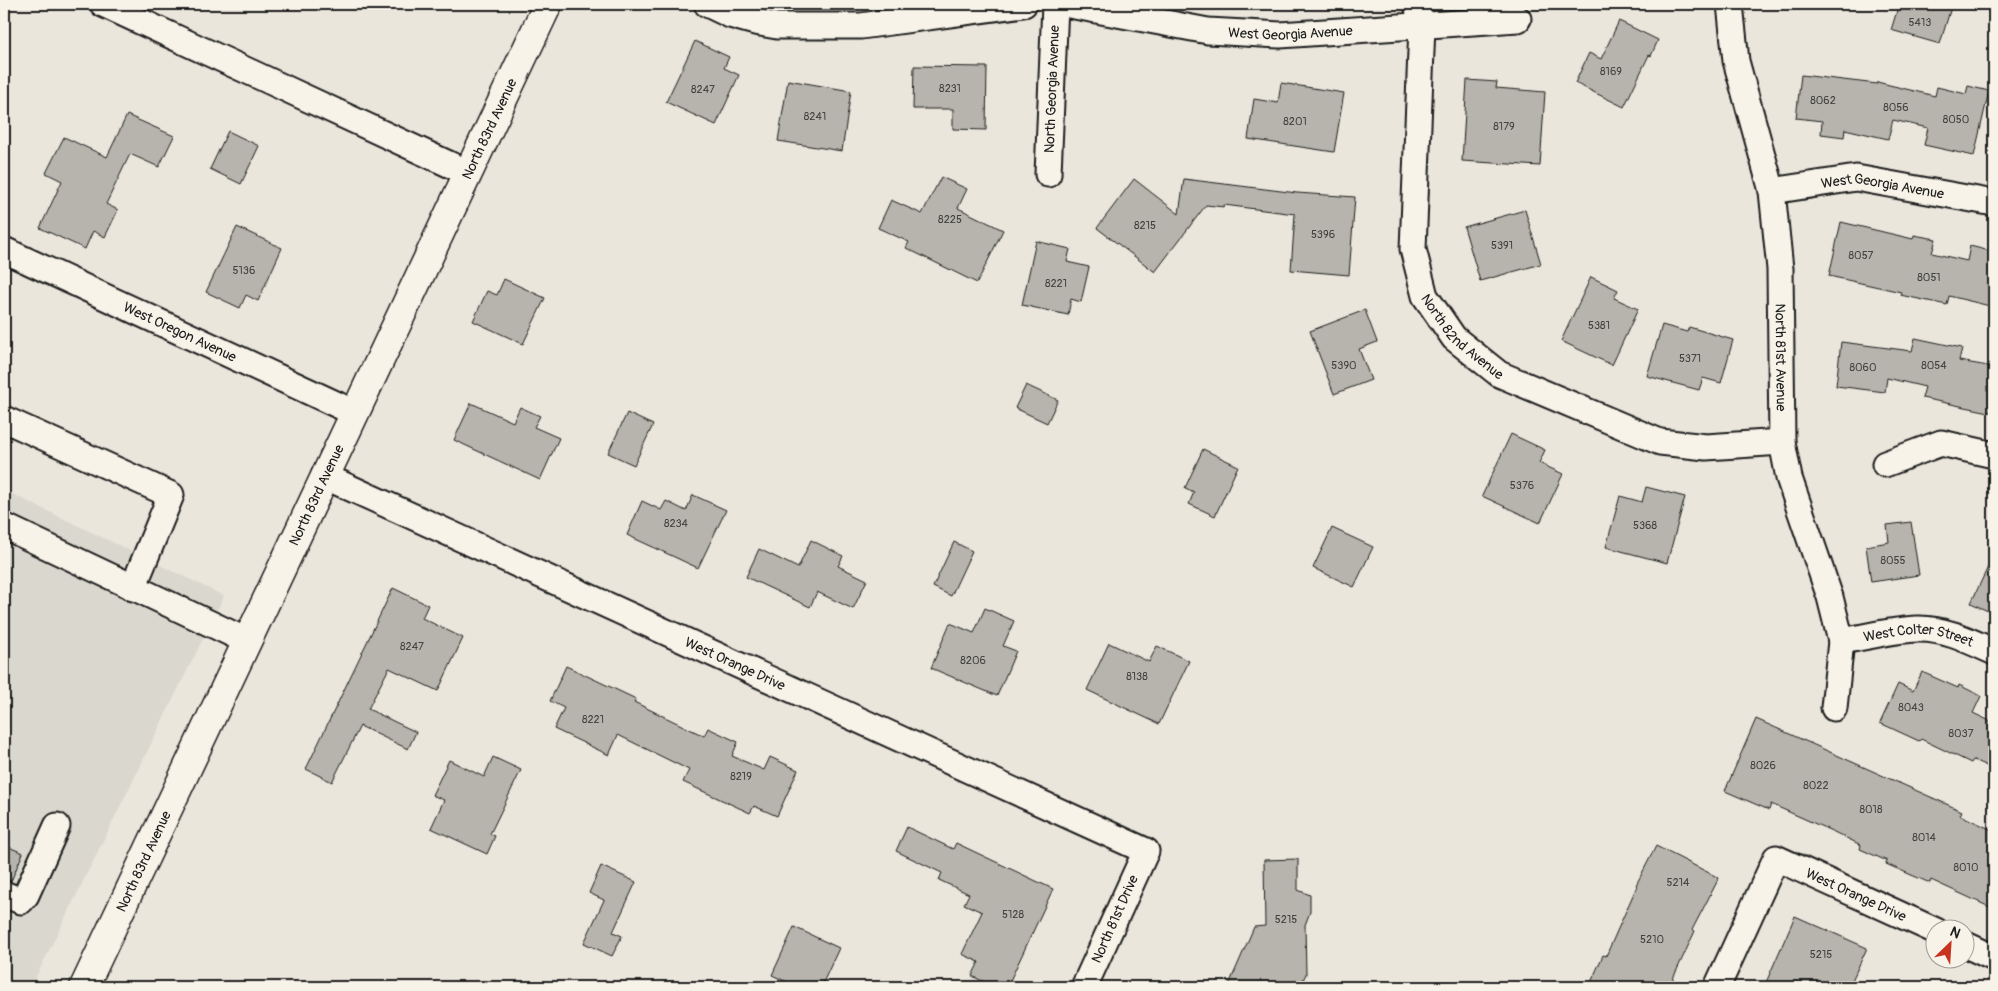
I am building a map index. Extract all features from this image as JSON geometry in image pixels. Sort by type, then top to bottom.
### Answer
[{"type":"main road","name":"North 83rd Avenue","points":[[84,987],[548,4]]},
{"type":"street","points":[[103,4],[468,173]]},
{"type":"street","points":[[707,4],[730,15],[777,26],[862,26],[1024,4]]},
{"type":"street","name":"North Georgia Avenue","points":[[1048,174],[1055,4]]},
{"type":"street","name":"West Georgia Avenue","points":[[1064,4],[1208,30],[1280,35],[1420,15],[1518,19]]},
{"type":"street","name":"North 81st Avenue","points":[[1730,4],[1736,61],[1772,191],[1780,269],[1782,442],[1788,478],[1830,597],[1841,641],[1834,708]]},
{"type":"street","name":"North 82nd Avenue","points":[[1420,15],[1413,249],[1425,296],[1454,338],[1499,374],[1660,442],[1706,447],[1782,442]]},
{"type":"street","name":"West Georgia Avenue","points":[[1772,191],[1856,178],[1994,203]]},
{"type":"street","name":"West Oregon Avenue","points":[[4,250],[355,412]]},
{"type":"street","points":[[4,418],[171,495],[133,588]]},
{"type":"street","points":[[1885,464],[1942,443],[1994,455]]},
{"type":"street","name":"West Orange Drive","points":[[324,476],[1146,852]]},
{"type":"street","points":[[4,526],[247,641]]},
{"type":"street","name":"West Colter Street","points":[[1841,641],[1918,629],[1938,631],[1969,640],[1994,652]]},
{"type":"street","points":[[4,894],[21,901],[26,895],[57,826]]},
{"type":"street","name":"North 81st Drive","points":[[1084,987],[1146,852]]},
{"type":"street","name":"West Orange Drive","points":[[1716,987],[1776,858],[1926,926]]},
{"type":"street","points":[[1976,950],[1994,958]]},
{"type":"shaded area","points":[[4,490],[224,596],[31,987],[4,987]]},
{"type":"building","points":[[1899,4],[1952,4],[1940,44],[1891,30]]},
{"type":"building","points":[[1619,21],[1658,40],[1624,107],[1575,83],[1589,53],[1601,59]]},
{"type":"building","points":[[695,41],[729,57],[724,68],[739,75],[716,125],[666,102]]},
{"type":"building","points":[[914,66],[987,67],[986,130],[953,129],[953,109],[913,109]]},
{"type":"building","points":[[1801,75],[1877,84],[1877,82],[1935,96],[1937,87],[1966,94],[1968,86],[1989,91],[1974,156],[1924,145],[1928,128],[1893,120],[1888,139],[1845,129],[1844,137],[1821,134],[1822,121],[1796,118]]},
{"type":"building","points":[[788,80],[851,91],[842,151],[778,141]]},
{"type":"building","points":[[1467,80],[1497,82],[1496,88],[1545,92],[1540,166],[1462,161]]},
{"type":"building","points":[[1281,83],[1344,93],[1334,152],[1248,139],[1254,99],[1278,103]]},
{"type":"building","points":[[127,115],[174,136],[159,167],[130,154],[106,204],[118,210],[105,237],[93,231],[85,249],[40,228],[62,181],[46,173],[64,137],[107,157]]},
{"type":"building","points":[[228,131],[259,146],[241,184],[210,169]]},
{"type":"building","points":[[941,177],[967,189],[958,208],[1003,230],[977,283],[906,248],[909,242],[878,228],[891,200],[922,214]]},
{"type":"building","points":[[1134,179],[1179,214],[1184,179],[1297,193],[1355,197],[1349,275],[1291,270],[1295,214],[1224,205],[1224,207],[1206,205],[1155,272],[1097,228]]},
{"type":"building","points":[[1525,210],[1541,264],[1480,281],[1464,227]]},
{"type":"building","points":[[1841,222],[1913,239],[1914,235],[1936,239],[1932,253],[1967,261],[1970,246],[1994,252],[1994,307],[1949,296],[1947,305],[1900,295],[1901,292],[1829,276]]},
{"type":"building","points":[[237,227],[282,248],[258,301],[246,295],[240,308],[206,292]]},
{"type":"building","points":[[1036,241],[1070,249],[1067,262],[1089,267],[1081,302],[1071,299],[1068,315],[1022,305]]},
{"type":"building","points":[[1591,277],[1618,290],[1614,298],[1638,309],[1612,365],[1561,341]]},
{"type":"building","points":[[504,279],[545,298],[523,344],[473,321],[487,291],[497,295]]},
{"type":"building","points":[[1365,310],[1377,342],[1359,349],[1371,380],[1334,394],[1310,331]]},
{"type":"building","points":[[1662,325],[1687,332],[1689,327],[1733,340],[1721,383],[1703,378],[1699,390],[1647,376]]},
{"type":"building","points":[[1915,338],[1962,348],[1959,361],[1994,367],[1994,413],[1922,398],[1925,387],[1887,378],[1885,392],[1836,386],[1841,342],[1912,351]]},
{"type":"building","points":[[1026,385],[1058,400],[1047,423],[1015,408]]},
{"type":"building","points":[[471,403],[513,422],[520,407],[540,416],[534,427],[559,438],[540,480],[454,440]]},
{"type":"building","points":[[627,413],[653,425],[634,465],[608,453]]},
{"type":"building","points":[[1511,434],[1545,450],[1539,463],[1563,474],[1540,523],[1482,496]]},
{"type":"building","points":[[1203,449],[1238,466],[1215,516],[1189,504],[1194,492],[1185,488]]},
{"type":"building","points":[[1646,487],[1685,497],[1667,563],[1606,547],[1620,496],[1642,502]]},
{"type":"building","points":[[693,495],[726,510],[698,568],[627,535],[642,501],[661,510],[666,501],[686,511]]},
{"type":"building","points":[[1911,522],[1919,575],[1871,582],[1866,546],[1889,542],[1887,525]]},
{"type":"building","points":[[1332,528],[1373,547],[1354,587],[1313,568]]},
{"type":"building","points":[[811,540],[843,556],[838,566],[867,580],[853,609],[817,592],[810,607],[746,577],[759,549],[798,568]]},
{"type":"building","points":[[954,542],[972,551],[951,596],[933,587]]},
{"type":"building","points":[[1994,554],[1994,614],[1971,603]]},
{"type":"building","points":[[393,588],[428,605],[422,618],[463,638],[438,691],[389,668],[368,709],[416,732],[408,749],[360,726],[332,782],[306,769]]},
{"type":"building","points":[[985,608],[1014,621],[1003,646],[1016,651],[997,696],[931,668],[950,623],[974,633]]},
{"type":"building","points":[[1109,643],[1149,662],[1157,646],[1189,661],[1159,724],[1087,690]]},
{"type":"building","points":[[566,666],[636,699],[634,702],[704,736],[708,728],[738,742],[732,756],[764,770],[770,757],[798,770],[777,816],[754,806],[750,813],[683,782],[689,770],[618,735],[609,755],[554,729],[564,708],[550,701]]},
{"type":"building","points":[[1922,672],[1958,688],[1959,685],[1981,696],[1973,713],[1994,723],[1994,769],[1973,760],[1971,763],[1921,739],[1919,741],[1880,723],[1898,684],[1913,691]]},
{"type":"building","points":[[1756,719],[1962,811],[1960,815],[1994,831],[1994,909],[1931,880],[1930,883],[1886,864],[1887,861],[1860,849],[1861,845],[1771,804],[1769,810],[1725,791]]},
{"type":"building","points":[[493,757],[521,770],[490,834],[495,836],[487,854],[431,828],[444,800],[432,795],[449,760],[484,777]]},
{"type":"building","points":[[907,827],[953,849],[956,843],[1053,889],[1007,987],[995,987],[972,976],[979,962],[962,954],[982,912],[964,904],[969,894],[939,880],[942,873],[896,851]]},
{"type":"building","points":[[4,845],[23,853],[11,881],[4,880]]},
{"type":"building","points":[[1656,846],[1719,878],[1692,930],[1695,931],[1669,987],[1589,987],[1603,955],[1606,956],[1636,885]]},
{"type":"building","points":[[1298,859],[1298,890],[1310,895],[1310,912],[1305,925],[1306,974],[1303,980],[1278,987],[1228,987],[1254,927],[1265,926],[1264,860]]},
{"type":"building","points":[[601,866],[636,882],[613,932],[622,936],[612,956],[584,943],[604,900],[589,893]]},
{"type":"building","points":[[1795,916],[1867,948],[1849,987],[1764,987]]},
{"type":"building","points":[[794,927],[839,948],[821,987],[798,987],[772,975]]}]
